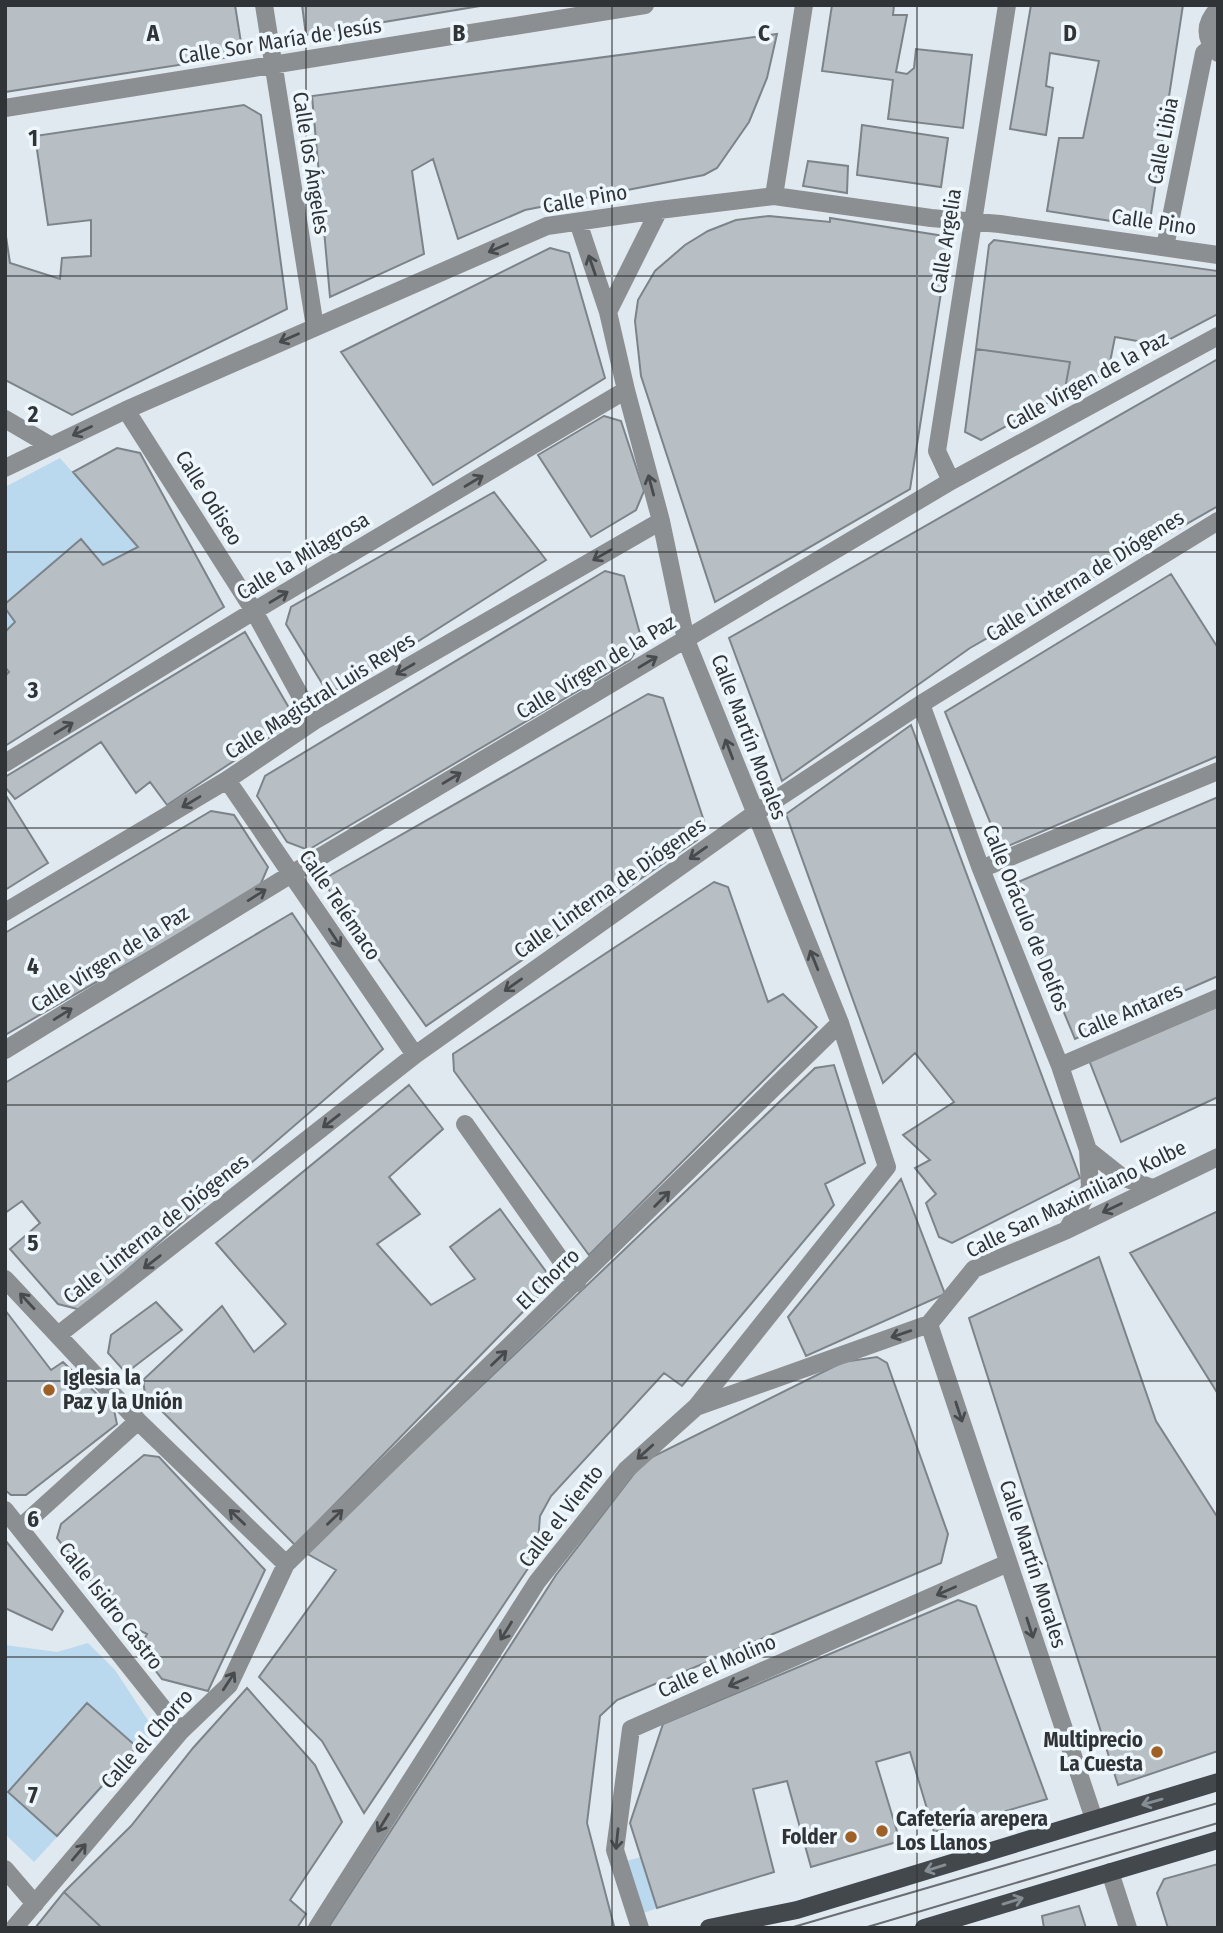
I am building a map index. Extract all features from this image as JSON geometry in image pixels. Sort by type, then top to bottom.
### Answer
[{"type":"main road","points":[[709,1928],[797,1910],[1218,1783]]},
{"type":"main road","points":[[924,1928],[1218,1840]]},
{"type":"street","name":"Calle los Ángeles","points":[[264,5],[315,327]]},
{"type":"street","name":"Calle Sor María de Jesús","points":[[5,108],[645,5]]},
{"type":"street","points":[[774,196],[804,5]]},
{"type":"street","name":"Calle Argelia","points":[[951,481],[937,451],[1007,5]]},
{"type":"street","points":[[1214,10],[1206,30],[1215,50]]},
{"type":"street","name":"Calle Libia","points":[[1165,247],[1204,53],[1215,50]]},
{"type":"street","name":"Calle Pino","points":[[5,468],[126,410],[547,226],[659,209],[774,196],[1218,254]]},
{"type":"street","points":[[608,312],[659,209]]},
{"type":"street","name":"Calle Martín Morales","points":[[578,222],[608,312],[661,521],[686,640],[840,1023],[887,1167]]},
{"type":"street","name":"Calle Virgen de la Paz","points":[[5,1050],[293,873],[951,481],[1218,336]]},
{"type":"street","name":"Calle la Milagrosa","points":[[5,763],[626,390]]},
{"type":"street","name":"Calle Odiseo","points":[[126,410],[254,611],[314,721]]},
{"type":"street","points":[[5,419],[51,446]]},
{"type":"street","name":"Calle Magistral Luis Reyes","points":[[5,912],[227,780],[314,721],[661,521]]},
{"type":"street","name":"Calle Linterna de Diógenes","points":[[58,1335],[415,1055],[754,814],[921,704],[1218,521]]},
{"type":"street","name":"Calle Oráculo de Delfos","points":[[921,704],[981,869],[1060,1066],[1088,1150],[1090,1188],[1067,1230]]},
{"type":"street","points":[[981,869],[1218,771]]},
{"type":"street","name":"Calle Telémaco","points":[[227,780],[415,1055]]},
{"type":"street","name":"Calle Antares","points":[[1060,1066],[1218,998]]},
{"type":"street","name":"El Chorro","points":[[286,1564],[577,1283],[840,1023]]},
{"type":"street","points":[[466,1124],[577,1283]]},
{"type":"street","points":[[1088,1150],[1122,1177],[1152,1188]]},
{"type":"street","name":"Calle San Maximiliano Kolbe","points":[[929,1324],[974,1269],[1067,1230],[1218,1157]]},
{"type":"street","name":"Calle el Viento","points":[[317,1928],[537,1582],[626,1469],[696,1407],[887,1167]]},
{"type":"street","points":[[5,1279],[138,1422],[286,1564]]},
{"type":"street","points":[[696,1407],[929,1324]]},
{"type":"street","name":"Calle Martín Morales","points":[[929,1324],[1094,1819]]},
{"type":"street","points":[[20,1528],[138,1422]]},
{"type":"street","name":"Calle Isidro Castro","points":[[5,1510],[181,1731]]},
{"type":"street","name":"Calle el Molino","points":[[640,1928],[615,1850],[631,1729],[1008,1563]]},
{"type":"street","name":"Calle el Chorro","points":[[14,1928],[181,1731],[229,1685],[286,1564]]},
{"type":"street","points":[[5,1869],[35,1904]]},
{"type":"street","points":[[1110,1872],[1128,1928]]},
{"type":"shaded area","points":[[60,458],[138,547],[5,676],[5,487]]},
{"type":"shaded area","points":[[88,1643],[115,1670],[155,1731],[34,1862],[5,1834],[5,1645],[57,1652]]},
{"type":"shaded area","points":[[641,1857],[657,1908],[641,1914],[623,1862]]},
{"type":"building","points":[[5,5],[235,5],[243,55],[5,92]]},
{"type":"building","points":[[302,5],[486,5],[306,35]]},
{"type":"building","points":[[832,5],[894,5],[893,15],[907,15],[896,72],[907,74],[914,68],[916,49],[972,55],[963,128],[888,119],[893,80],[822,71]]},
{"type":"building","points":[[1031,5],[1183,5],[1149,227],[1047,211],[1059,138],[1083,138],[1099,61],[1050,53],[1046,86],[1053,88],[1046,135],[1010,129]]},
{"type":"building","points":[[777,34],[767,78],[749,122],[717,168],[704,175],[525,210],[458,239],[433,159],[412,171],[424,254],[330,297],[312,96]]},
{"type":"building","points":[[244,105],[261,115],[287,309],[72,415],[5,380],[5,230],[10,263],[60,279],[62,258],[91,256],[91,220],[48,225],[35,136]]},
{"type":"building","points":[[862,125],[948,138],[941,187],[857,175]]},
{"type":"building","points":[[808,161],[848,166],[847,193],[803,186]]},
{"type":"building","points":[[769,216],[830,222],[830,218],[944,236],[949,242],[910,489],[715,602],[641,376],[635,321],[638,300],[655,271],[685,245],[708,231],[736,220]]},
{"type":"building","points":[[994,240],[1218,271],[1218,314],[1159,345],[1115,337],[1108,372],[1064,394],[1070,362],[976,349],[989,245]]},
{"type":"building","points":[[550,248],[569,253],[605,378],[433,485],[341,352]]},
{"type":"building","points":[[976,349],[1070,362],[1064,394],[981,440],[965,432]]},
{"type":"building","points":[[1218,359],[1218,506],[970,648],[782,781],[729,638]]},
{"type":"building","points":[[604,416],[621,421],[644,491],[636,510],[591,537],[538,455]]},
{"type":"building","points":[[117,448],[140,453],[224,607],[5,746],[5,676],[9,672],[5,667],[5,632],[15,622],[5,604],[81,539],[103,565],[138,547],[73,472]]},
{"type":"building","points":[[494,492],[546,560],[343,689],[326,690],[286,624],[291,607]]},
{"type":"building","points":[[605,571],[624,576],[642,641],[630,660],[308,850],[287,842],[257,796],[265,776]]},
{"type":"building","points":[[1171,574],[1218,648],[1218,756],[1001,849],[945,712]]},
{"type":"building","points":[[245,632],[296,720],[167,805],[150,782],[136,793],[101,742],[15,799],[5,787],[5,777]]},
{"type":"building","points":[[648,694],[663,698],[705,824],[697,840],[426,1026],[322,880]]},
{"type":"building","points":[[911,725],[1080,1178],[952,1243],[939,1237],[926,1203],[936,1194],[915,1168],[930,1160],[903,1135],[954,1102],[915,1053],[883,1083],[786,814]]},
{"type":"building","points":[[5,794],[48,863],[5,890]]},
{"type":"building","points":[[1218,797],[1218,976],[1075,1039],[1011,885]]},
{"type":"building","points":[[211,811],[234,815],[268,867],[259,888],[5,1035],[5,933]]},
{"type":"building","points":[[714,882],[728,887],[768,1002],[783,994],[817,1027],[589,1255],[454,1071],[453,1054]]},
{"type":"building","points":[[292,913],[383,1049],[81,1310],[58,1304],[10,1249],[40,1223],[22,1201],[5,1213],[5,1083]]},
{"type":"building","points":[[1218,1006],[1218,1097],[1121,1142],[1089,1060]]},
{"type":"building","points":[[834,1065],[865,1163],[825,1184],[834,1205],[682,1386],[664,1373],[551,1496],[540,1516],[537,1555],[364,1813],[322,1741],[259,1677],[336,1570],[306,1553],[815,1068]]},
{"type":"building","points":[[409,1085],[443,1129],[389,1177],[420,1214],[377,1244],[431,1305],[475,1279],[450,1247],[500,1209],[553,1281],[295,1545],[145,1394],[143,1380],[222,1306],[254,1352],[286,1324],[216,1243]]},
{"type":"building","points":[[901,1179],[945,1294],[806,1356],[788,1317]]},
{"type":"building","points":[[1218,1211],[1218,1394],[1130,1253]]},
{"type":"building","points":[[1099,1257],[1156,1421],[1218,1518],[1218,1751],[1118,1785],[969,1318]]},
{"type":"building","points":[[156,1302],[182,1330],[126,1373],[108,1353],[111,1335]]},
{"type":"building","name":"Iglesia la Paz y la Unión","points":[[5,1310],[51,1370],[63,1362],[114,1410],[117,1424],[26,1495],[11,1495],[5,1490]]},
{"type":"building","points":[[877,1357],[887,1363],[948,1534],[941,1563],[617,1700],[600,1716],[587,1823],[614,1926],[328,1928],[556,1575],[644,1461],[843,1362]]},
{"type":"building","points":[[144,1455],[159,1457],[265,1570],[208,1691],[162,1679],[139,1649],[147,1634],[124,1623],[57,1538],[61,1524]]},
{"type":"building","points":[[5,1540],[63,1611],[52,1630],[5,1608]]},
{"type":"building","points":[[958,1600],[976,1606],[1047,1799],[934,1832],[910,1752],[876,1762],[900,1841],[811,1867],[787,1781],[753,1789],[774,1872],[657,1908],[630,1823],[663,1724]]},
{"type":"building","points":[[247,1688],[315,1765],[342,1822],[290,1900],[306,1914],[297,1928],[102,1928],[64,1892],[131,1826],[193,1748]]},
{"type":"building","points":[[87,1703],[137,1747],[57,1836],[8,1792]]},
{"type":"building","points":[[1218,1864],[1218,1928],[1168,1928],[1157,1893],[1164,1879]]},
{"type":"building","points":[[64,1892],[102,1928],[35,1928]]},
{"type":"building","points":[[1079,1906],[1086,1928],[1044,1928],[1042,1916]]},
{"type":"tram line","points":[[790,1928],[1218,1803]]},
{"type":"tram line","points":[[864,1928],[1218,1823]]},
{"type":"place","name":"Iglesia la Paz y la Unión","points":[[49,1390]]},
{"type":"place","name":"Multiprecio La Cuesta","points":[[1157,1752]]},
{"type":"place","name":"Cafetería arepera Los Llanos","points":[[882,1831]]},
{"type":"place","name":"Folder","points":[[851,1837]]}]
